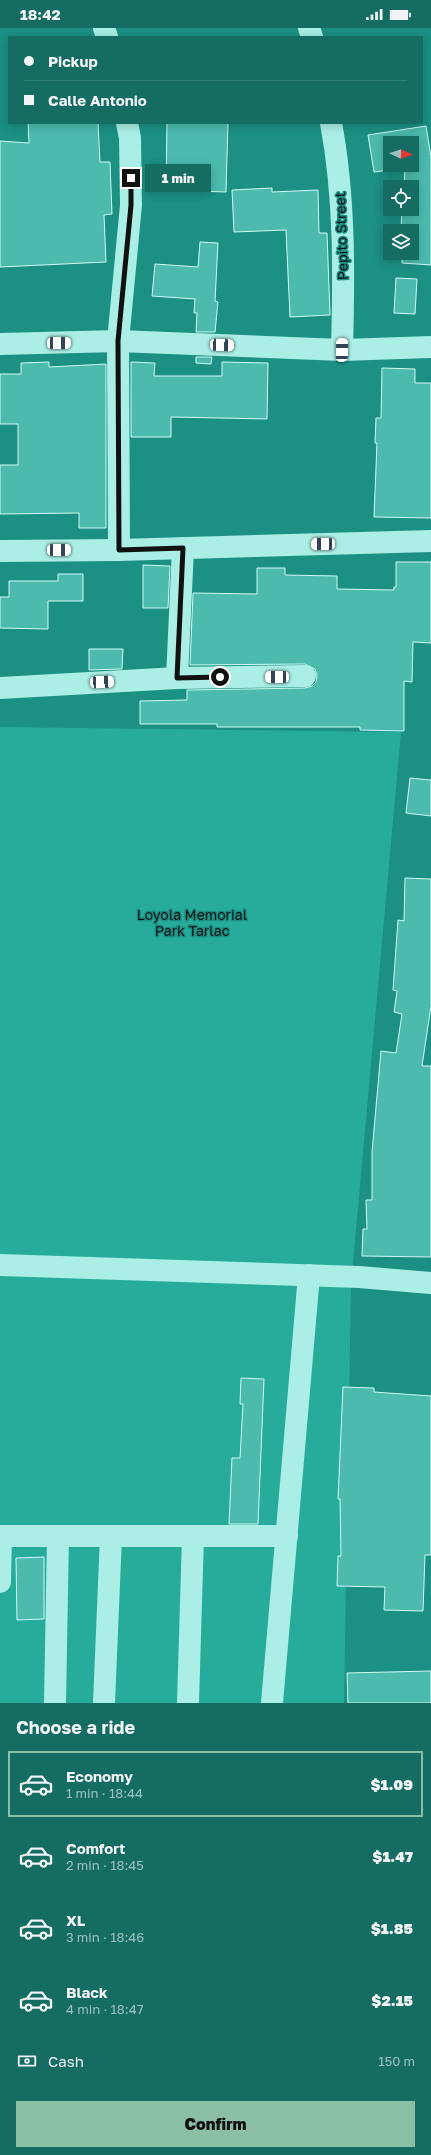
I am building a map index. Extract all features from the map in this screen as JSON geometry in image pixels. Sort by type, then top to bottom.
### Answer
[{"type":"street","points":[[119,550],[118,341],[131,205],[130,138],[127,124]]},
{"type":"street","name":"Pepito Street","points":[[331,124],[338,165],[344,264],[342,350]]},
{"type":"street","points":[[0,344],[118,341],[342,350],[431,347]]},
{"type":"street","points":[[0,551],[119,550],[431,541]]},
{"type":"street","points":[[177,678],[183,548]]},
{"type":"street","points":[[0,688],[177,678],[305,676]]},
{"type":"street","points":[[0,1265],[359,1277],[431,1283]]},
{"type":"street","points":[[272,1703],[309,1275]]},
{"type":"street","points":[[0,1582],[1,1536],[287,1536]]},
{"type":"street","points":[[55,1703],[58,1536]]},
{"type":"street","points":[[104,1703],[111,1536]]},
{"type":"street","points":[[188,1703],[193,1536]]},
{"type":"green space","name":"Loyola Memorial Park Tarlac","points":[[0,727],[401,732],[351,1286],[344,1703],[0,1703]]},
{"type":"building","points":[[28,124],[98,124],[100,162],[110,162],[112,214],[104,215],[106,262],[0,267],[0,141],[29,143]]},
{"type":"building","points":[[167,124],[228,124],[226,192],[166,190]]},
{"type":"building","points":[[426,126],[431,157],[431,265],[402,263],[402,260],[419,260],[419,224],[401,224],[402,216],[419,216],[419,180],[404,180],[405,172],[419,172],[419,136],[383,136],[383,171],[374,172],[368,135]]},
{"type":"building","points":[[272,188],[272,192],[318,190],[319,233],[327,233],[330,315],[290,317],[286,230],[234,232],[232,190]]},
{"type":"building","points":[[200,242],[218,243],[215,301],[218,302],[215,332],[196,332],[197,313],[194,313],[195,299],[152,296],[155,264],[198,267]]},
{"type":"building","points":[[396,278],[417,279],[415,314],[394,313]]},
{"type":"building","points":[[196,357],[212,357],[211,364],[196,363]]},
{"type":"building","points":[[49,362],[49,367],[106,364],[106,528],[79,528],[79,513],[0,514],[0,465],[18,465],[18,424],[0,424],[0,374],[21,374],[21,363]]},
{"type":"building","points":[[131,362],[155,363],[154,376],[222,376],[222,362],[268,363],[267,419],[171,417],[171,437],[131,437]]},
{"type":"building","points":[[382,368],[415,369],[415,383],[431,383],[431,518],[374,517],[377,443],[375,443],[376,418],[381,418]]},
{"type":"building","points":[[396,562],[431,562],[431,643],[413,642],[412,682],[404,681],[404,731],[360,730],[360,727],[217,727],[217,724],[140,724],[140,701],[187,700],[187,690],[305,688],[312,686],[316,682],[317,675],[315,669],[305,664],[190,665],[193,593],[257,594],[257,568],[285,568],[285,575],[337,576],[337,589],[394,590],[394,587],[396,587]]},
{"type":"building","points":[[143,565],[170,566],[168,608],[143,608]]},
{"type":"building","points":[[58,574],[83,574],[83,601],[48,601],[48,629],[0,628],[0,597],[9,597],[9,581],[58,581]]},
{"type":"building","points":[[89,649],[123,649],[122,669],[89,670]]},
{"type":"building","points":[[410,778],[431,780],[431,816],[406,813]]},
{"type":"building","points":[[405,878],[431,879],[431,1006],[422,1066],[431,1066],[431,1257],[362,1256],[363,1229],[367,1229],[366,1200],[372,1200],[372,1152],[381,1051],[396,1053],[402,1014],[394,1012],[397,991],[393,990],[398,920],[404,921]]},
{"type":"building","points":[[241,1378],[264,1379],[258,1524],[229,1524],[232,1458],[240,1458],[243,1404],[240,1404]]},
{"type":"building","points":[[343,1387],[374,1388],[374,1392],[431,1396],[431,1555],[425,1555],[423,1611],[384,1610],[385,1587],[337,1586],[338,1556],[341,1556],[340,1499],[338,1499]]},
{"type":"building","points":[[44,1557],[44,1619],[17,1620],[16,1558]]},
{"type":"building","points":[[431,1671],[431,1703],[348,1703],[347,1673]]},
{"type":"route","points":[[131,178],[131,205],[118,341],[119,550],[183,548],[177,678],[220,677]]}]
